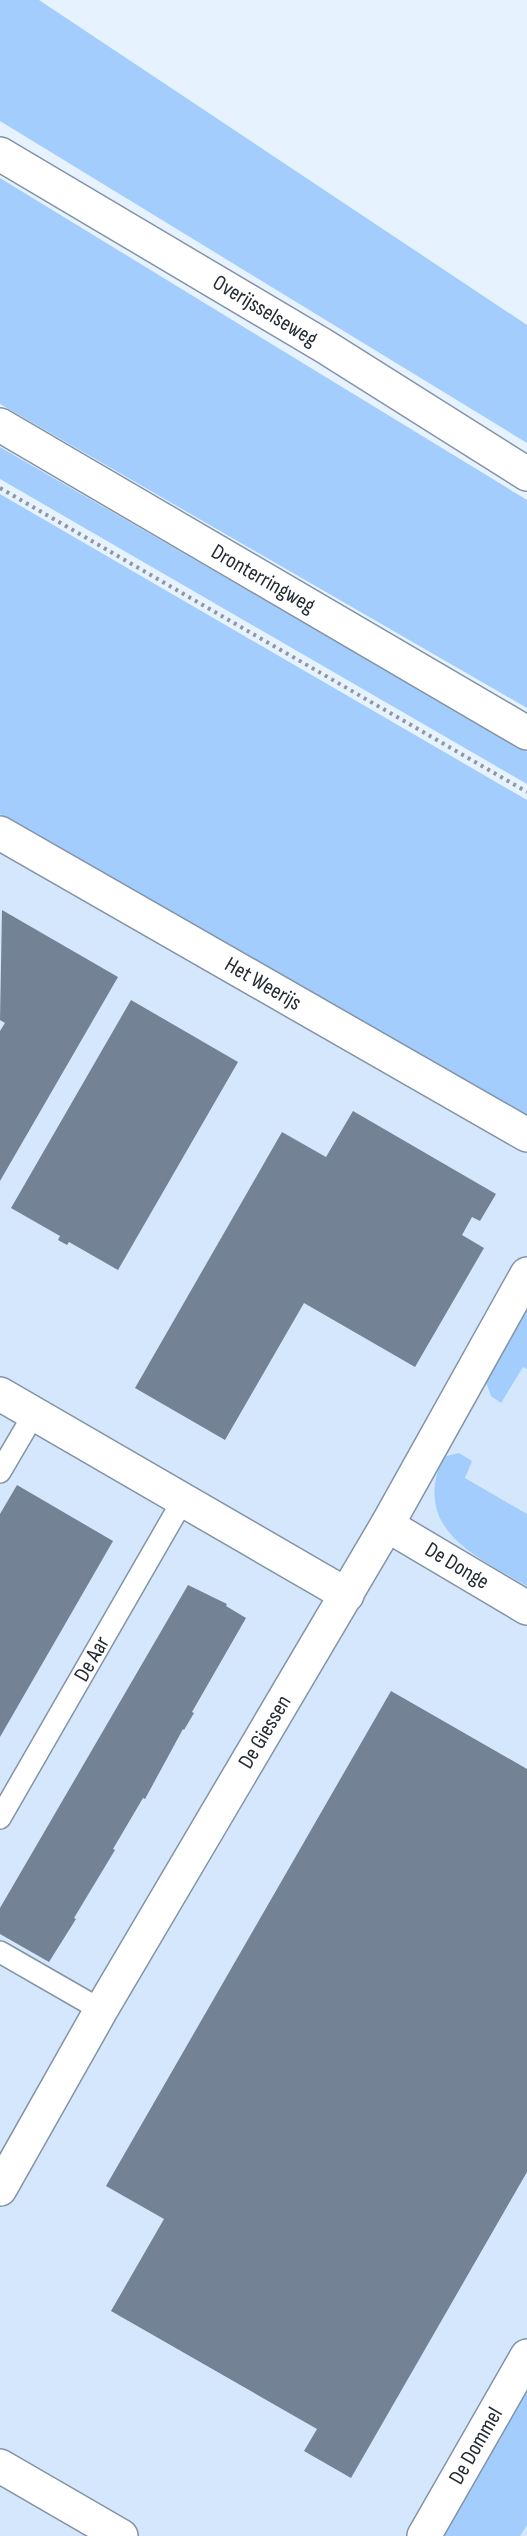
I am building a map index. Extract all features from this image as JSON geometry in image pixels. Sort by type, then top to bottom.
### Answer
[{"type":"main road","name":"Overijsselseweg","points":[[0,154],[324,346],[527,474]]},
{"type":"main road","name":"Dronterringweg","points":[[0,425],[527,733]]},
{"type":"main road","name":"Het Weerijs","points":[[0,833],[527,1135]]},
{"type":"main road","name":"De Giessen","points":[[0,2189],[100,2010],[347,1595],[527,1275]]},
{"type":"main road","points":[[0,1394],[347,1595]]},
{"type":"main road","name":"De Donge","points":[[387,1525],[527,1608]]},
{"type":"main road","name":"De Dommel","points":[[424,2536],[527,2356]]},
{"type":"main road","points":[[4,2477],[121,2536]]},
{"type":"lane","points":[[0,1472],[33,1414]]},
{"type":"lane","name":"De Aar","points":[[0,1818],[183,1500]]},
{"type":"lane","points":[[0,1952],[100,2010]]},
{"type":"path","points":[[0,488],[527,792]]},
{"type":"shaded area","points":[[0,0],[39,0],[527,325],[527,443],[0,121]]},
{"type":"shaded area","points":[[0,178],[527,500],[527,708],[0,404]]},
{"type":"shaded area","points":[[0,447],[527,752],[527,784],[0,479]]},
{"type":"shaded area","points":[[0,494],[527,800],[527,1116],[0,814]]},
{"type":"shaded area","points":[[0,542],[527,851],[527,2536],[0,2536]]},
{"type":"shaded area","points":[[527,1311],[527,1369],[523,1367],[501,1403],[491,1396],[486,1382]]},
{"type":"shaded area","points":[[459,1453],[472,1461],[465,1478],[527,1514],[527,1586],[470,1551],[454,1538],[442,1522],[435,1504],[435,1482],[443,1457]]},
{"type":"shaded area","points":[[527,2388],[527,2525],[520,2536],[443,2536]]},
{"type":"building","points":[[2,910],[118,977],[0,1181],[0,1031],[5,1023],[0,1020]]},
{"type":"building","points":[[131,1000],[238,1062],[118,1270],[69,1242],[67,1245],[58,1240],[60,1236],[11,1208]]},
{"type":"building","points":[[353,1111],[496,1194],[480,1221],[472,1217],[462,1235],[484,1248],[415,1367],[304,1303],[225,1440],[135,1388],[282,1132],[326,1157]]},
{"type":"building","points":[[17,1485],[113,1541],[0,1737],[0,1514]]},
{"type":"building","points":[[188,1585],[227,1604],[226,1606],[246,1618],[145,1799],[143,1798],[74,1918],[76,1919],[49,1962],[0,1934],[0,1908]]},
{"type":"building","points":[[391,1691],[527,1769],[527,2172],[351,2478],[304,2451],[317,2429],[111,2311],[164,2219],[106,2186]]}]
